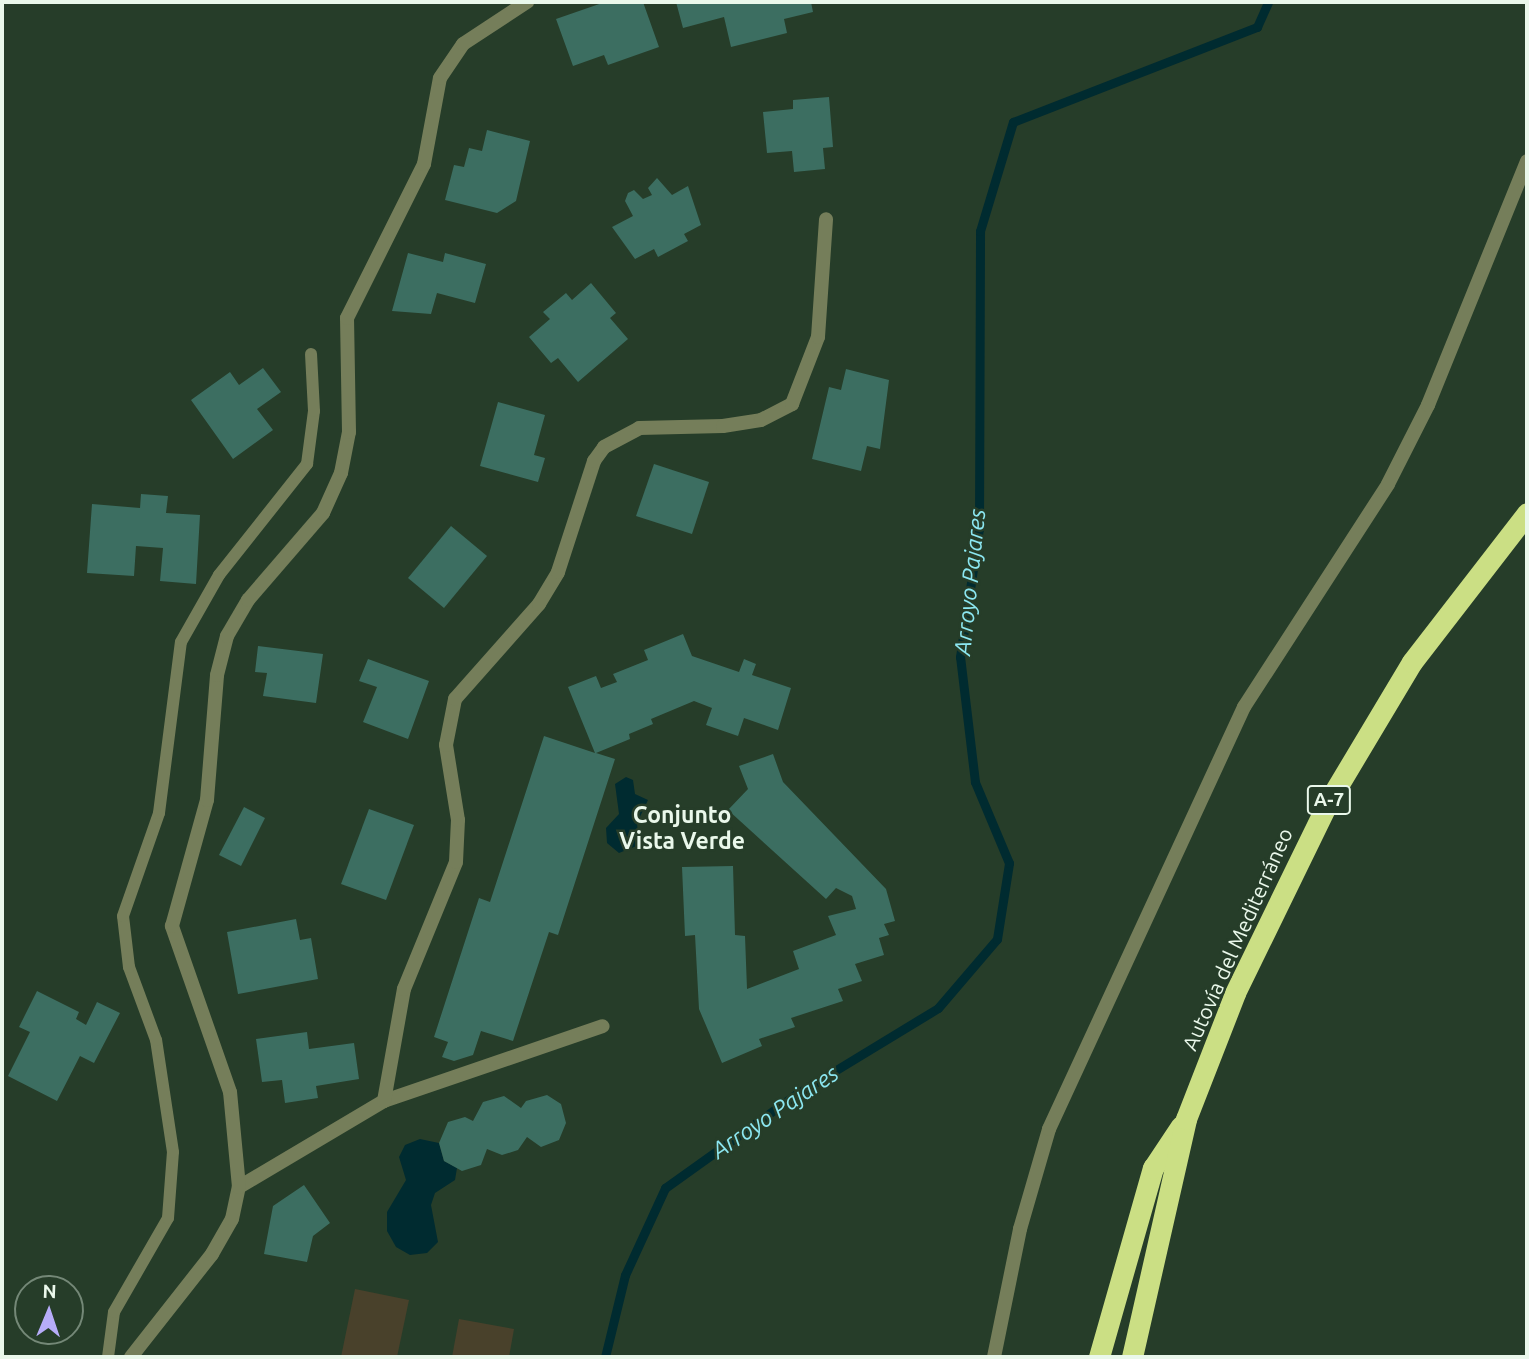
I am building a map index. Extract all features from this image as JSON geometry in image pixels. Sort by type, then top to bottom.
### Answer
[{"type":"highway","name":"Autovía del Mediterráneo","points":[[1132,1357],[1186,1119],[1235,993],[1327,804],[1412,662],[1527,513]]},
{"type":"highway","points":[[1099,1357],[1153,1168],[1186,1119]]},
{"type":"street","points":[[131,1357],[212,1254],[232,1219],[239,1187],[230,1092],[172,926],[207,800],[217,675],[227,636],[248,600],[323,513],[341,473],[349,432],[347,317],[424,164],[440,78],[463,44],[527,2]]},
{"type":"street","points":[[994,1357],[1020,1229],[1049,1129],[1244,707],[1388,484],[1411,439],[1527,161]]},
{"type":"street","points":[[384,1101],[404,989],[456,863],[458,820],[446,745],[455,699],[539,604],[558,572],[594,461],[604,447],[639,428],[723,426],[761,420],[792,404],[818,337],[826,219]]},
{"type":"street","points":[[239,1187],[384,1101],[603,1026]]},
{"type":"lane","points":[[108,1357],[114,1312],[168,1218],[172,1177],[156,1040],[129,967],[123,916],[161,802],[181,642],[219,575],[307,464],[314,411],[311,354]]},
{"type":"shaded area","points":[[355,1289],[409,1300],[397,1357],[341,1357]]},
{"type":"shaded area","points":[[459,1319],[514,1329],[509,1357],[452,1357]]},
{"type":"water","points":[[626,777],[633,780],[635,794],[648,800],[637,823],[639,845],[619,853],[607,843],[606,828],[619,814],[615,784]]},
{"type":"water","points":[[420,1139],[439,1143],[444,1161],[457,1168],[455,1180],[435,1193],[431,1205],[438,1242],[427,1253],[410,1255],[396,1247],[387,1231],[387,1212],[406,1180],[399,1157],[405,1145]]},
{"type":"building","points":[[605,2],[643,2],[659,47],[608,65],[604,55],[573,66],[556,19]]},
{"type":"building","points":[[676,2],[811,2],[813,12],[784,19],[787,33],[731,47],[724,17],[683,28]]},
{"type":"building","points":[[829,97],[833,147],[823,148],[825,169],[794,172],[792,151],[767,153],[763,112],[793,109],[793,100]]},
{"type":"building","points":[[487,130],[530,141],[516,201],[497,213],[445,200],[454,165],[464,167],[469,148],[482,151]]},
{"type":"building","points":[[657,178],[672,195],[688,186],[701,225],[684,234],[688,241],[658,257],[654,249],[635,259],[612,227],[633,216],[625,201],[628,193],[634,190],[643,199],[652,195],[648,188]]},
{"type":"building","points":[[408,253],[443,262],[445,253],[486,264],[475,303],[437,293],[431,314],[392,311]]},
{"type":"building","points":[[591,283],[616,313],[610,318],[628,339],[578,382],[558,358],[551,363],[529,337],[550,319],[543,312],[566,293],[572,300]]},
{"type":"building","points":[[263,368],[281,392],[257,409],[273,430],[233,459],[191,400],[230,372],[239,385]]},
{"type":"building","points":[[846,369],[889,380],[880,449],[867,446],[861,471],[812,459],[829,387],[841,390]]},
{"type":"building","points":[[498,402],[545,415],[534,455],[545,458],[538,482],[480,466]]},
{"type":"building","points":[[654,464],[709,482],[692,534],[636,516]]},
{"type":"building","points":[[141,494],[168,496],[166,513],[200,515],[196,584],[160,581],[163,548],[136,546],[134,576],[87,573],[92,504],[140,508]]},
{"type":"building","points":[[451,526],[487,556],[444,608],[408,578]]},
{"type":"building","points":[[683,634],[692,656],[739,672],[744,659],[756,664],[752,675],[791,688],[778,730],[744,718],[738,736],[706,725],[712,708],[694,701],[651,719],[653,724],[629,734],[630,739],[596,753],[615,759],[558,935],[549,932],[513,1041],[481,1031],[473,1055],[454,1061],[442,1057],[448,1042],[434,1037],[479,898],[490,902],[544,736],[595,753],[568,687],[596,676],[601,688],[617,682],[613,674],[648,660],[644,650]]},
{"type":"building","points":[[258,646],[323,654],[316,703],[263,696],[267,673],[255,672]]},
{"type":"building","points":[[368,659],[429,681],[408,739],[363,722],[377,687],[359,681]]},
{"type":"building","points":[[773,754],[783,782],[886,889],[895,921],[884,924],[889,935],[879,938],[884,955],[855,964],[862,981],[838,989],[843,1001],[791,1018],[795,1027],[759,1039],[762,1046],[722,1063],[699,1009],[695,935],[685,936],[682,867],[733,866],[735,935],[745,936],[747,989],[799,969],[793,951],[836,935],[828,916],[856,909],[852,896],[836,888],[826,899],[728,810],[748,789],[739,766]]},
{"type":"building","points":[[244,807],[265,818],[241,866],[219,855]]},
{"type":"building","points":[[369,809],[414,825],[386,900],[341,884]]},
{"type":"building","points":[[296,919],[300,940],[311,938],[318,979],[238,994],[227,932]]},
{"type":"building","points":[[37,991],[79,1012],[76,1019],[86,1025],[97,1002],[120,1013],[94,1063],[80,1056],[57,1101],[8,1076],[30,1032],[19,1027]]},
{"type":"building","points":[[307,1032],[309,1049],[354,1043],[359,1079],[316,1086],[318,1098],[285,1103],[282,1080],[262,1082],[256,1039]]},
{"type":"building","points":[[547,1095],[561,1104],[566,1123],[559,1140],[541,1147],[527,1137],[518,1150],[502,1155],[487,1149],[481,1165],[462,1171],[444,1161],[439,1143],[448,1122],[465,1117],[473,1121],[483,1102],[504,1096],[521,1108],[526,1101]]},
{"type":"building","points":[[304,1185],[330,1223],[313,1236],[307,1262],[264,1254],[273,1206]]},
{"type":"waterway","name":"Arroyo Pajares","points":[[605,1357],[625,1275],[665,1188],[795,1095],[938,1008],[997,939],[1009,863],[975,782],[960,657],[979,529],[980,231],[1013,122],[1257,27],[1268,2]]},
{"type":"district","name":"Conjunto Vista Verde","points":[[682,828]]}]
